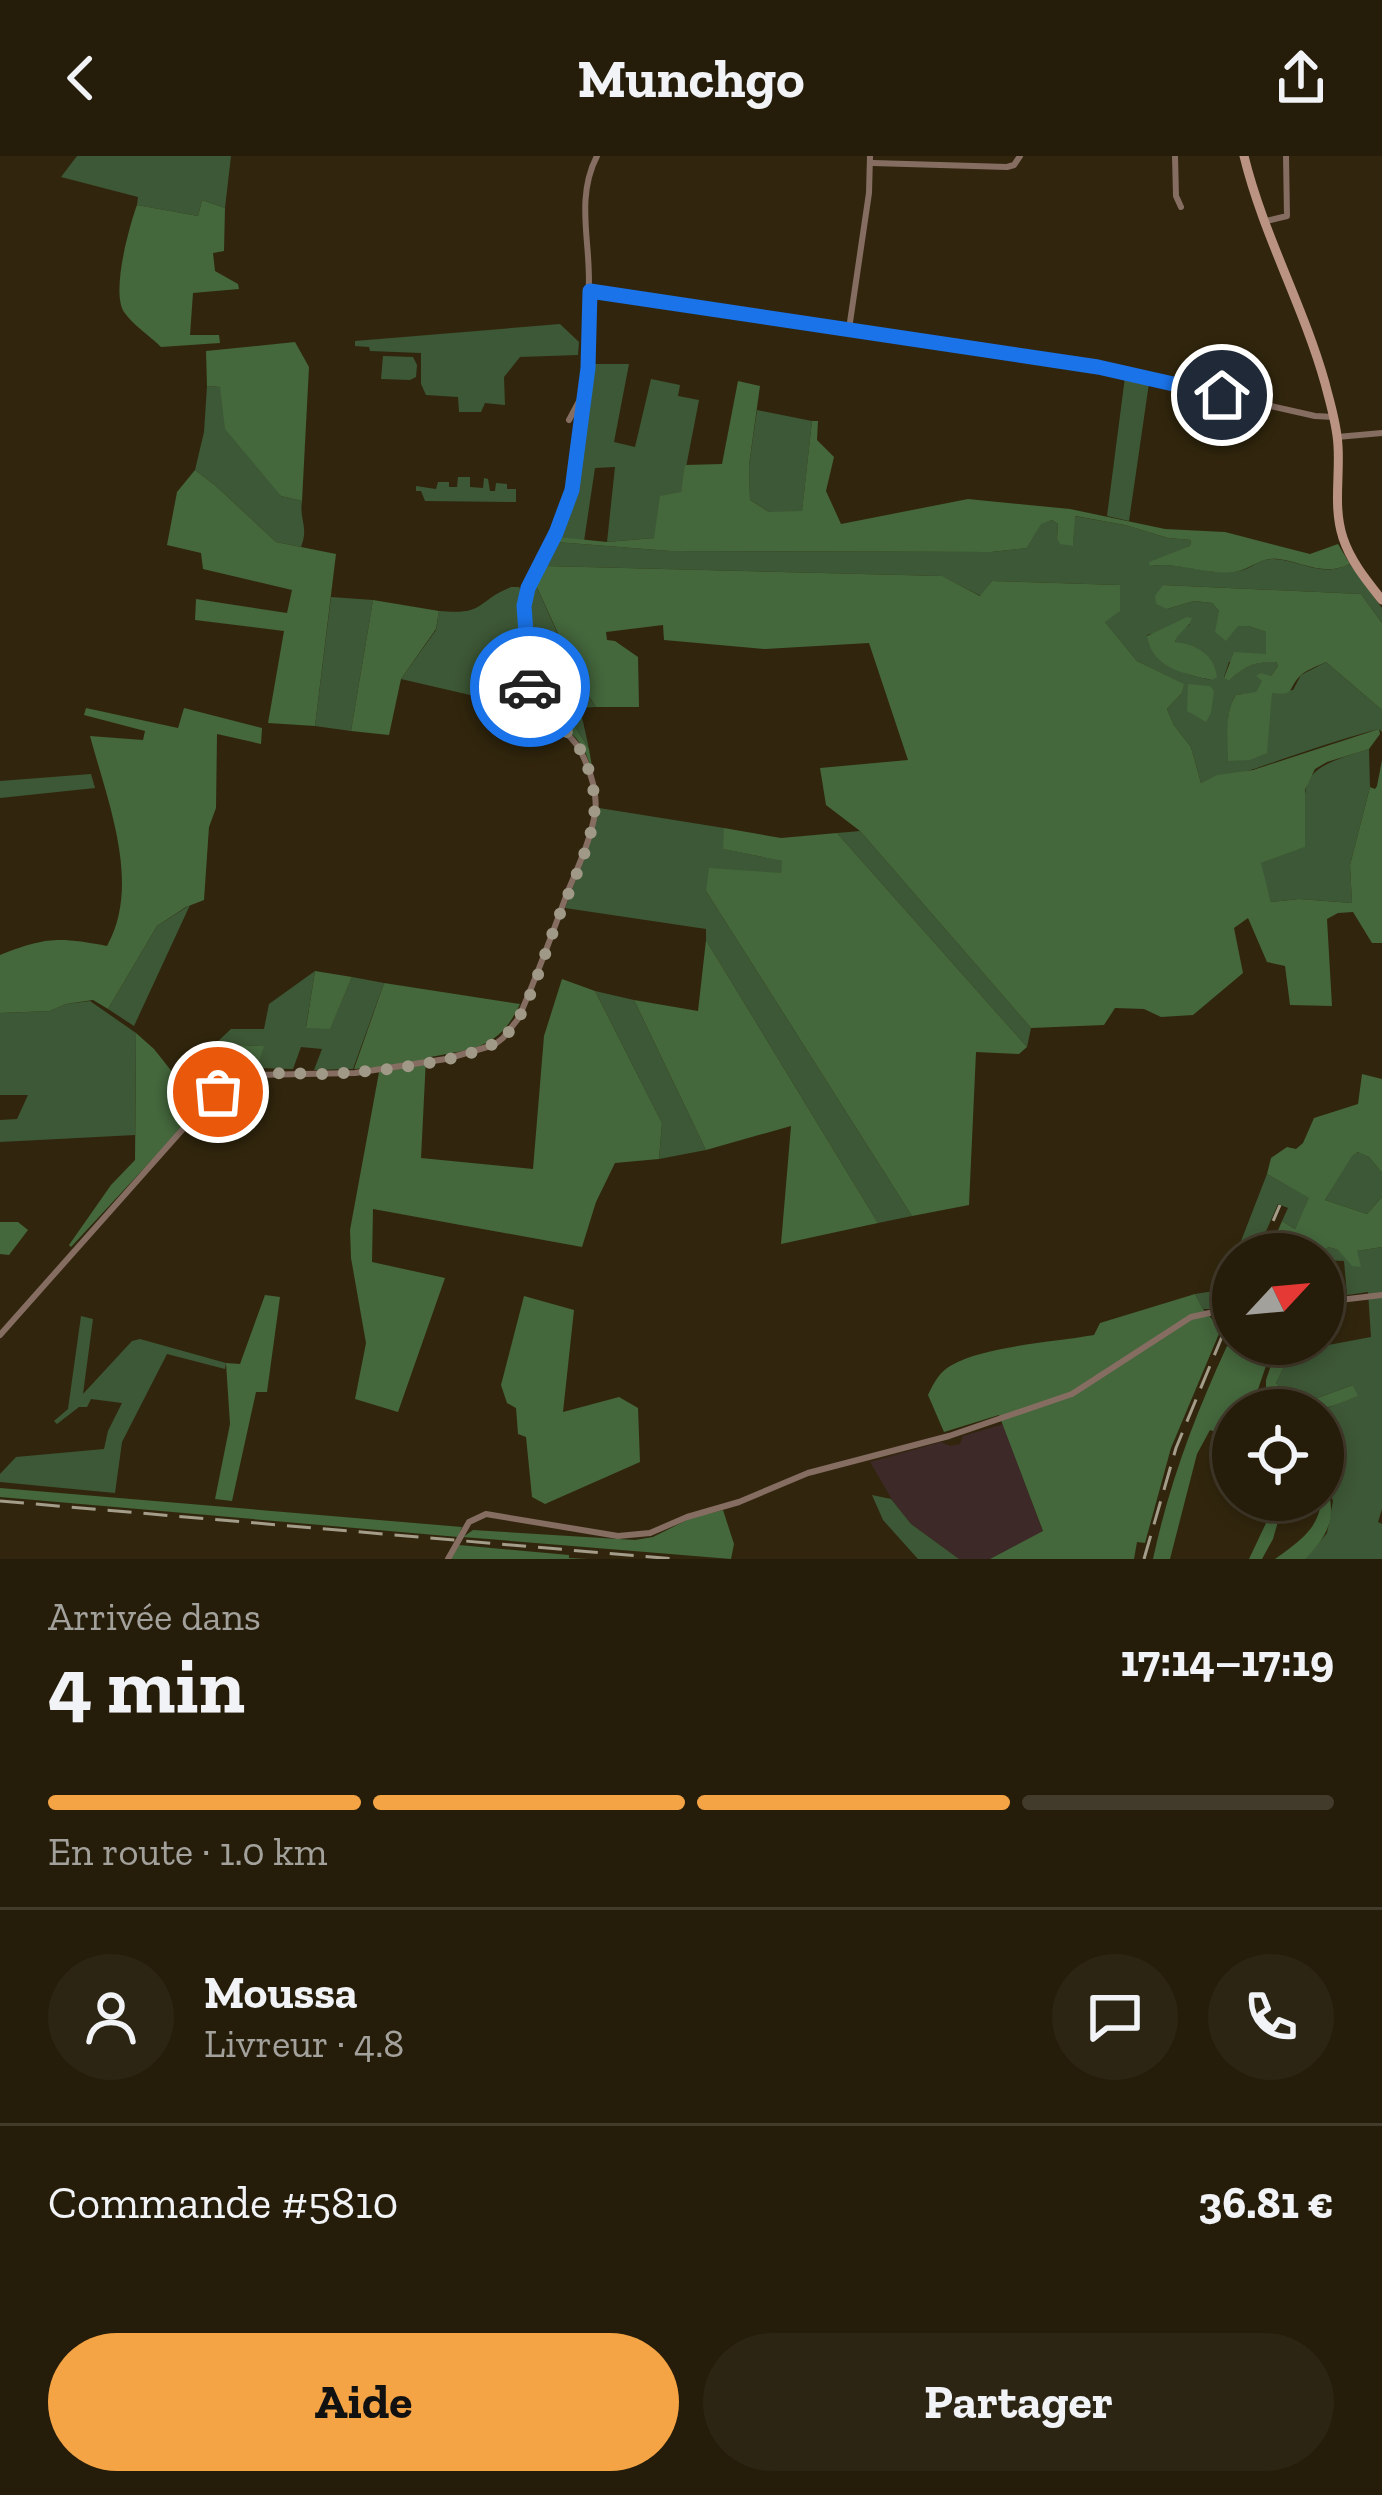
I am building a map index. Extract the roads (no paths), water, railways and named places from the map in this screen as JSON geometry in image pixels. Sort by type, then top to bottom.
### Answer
[{"type":"main road","points":[[1244,156],[1262,221],[1310,339],[1334,417],[1341,532],[1355,564],[1382,601]]},
{"type":"street","points":[[0,1335],[211,1098],[232,1082],[260,1073],[355,1073],[464,1055],[494,1045],[518,1018],[595,812],[592,781],[579,748],[534,700],[524,613],[528,588],[568,506],[579,447],[590,291],[585,194],[597,156]]},
{"type":"street","points":[[849,329],[871,159],[1007,167],[1020,156]]},
{"type":"street","points":[[1175,156],[1176,196],[1181,207]]},
{"type":"street","points":[[1262,221],[1287,216],[1286,156]]},
{"type":"street","points":[[590,291],[1098,367],[1334,417]]},
{"type":"street","points":[[569,420],[585,388]]},
{"type":"street","points":[[1337,437],[1382,434]]},
{"type":"street","points":[[1344,1300],[1382,1295]]},
{"type":"street","points":[[448,1559],[469,1522],[485,1514],[618,1537],[650,1533],[808,1473],[967,1430],[1072,1394],[1166,1332],[1212,1312]]},
{"type":"railway","points":[[1268,1233],[1280,1205]]},
{"type":"railway","points":[[1144,1559],[1176,1448],[1212,1361]]},
{"type":"railway","points":[[0,1501],[674,1559]]}]
